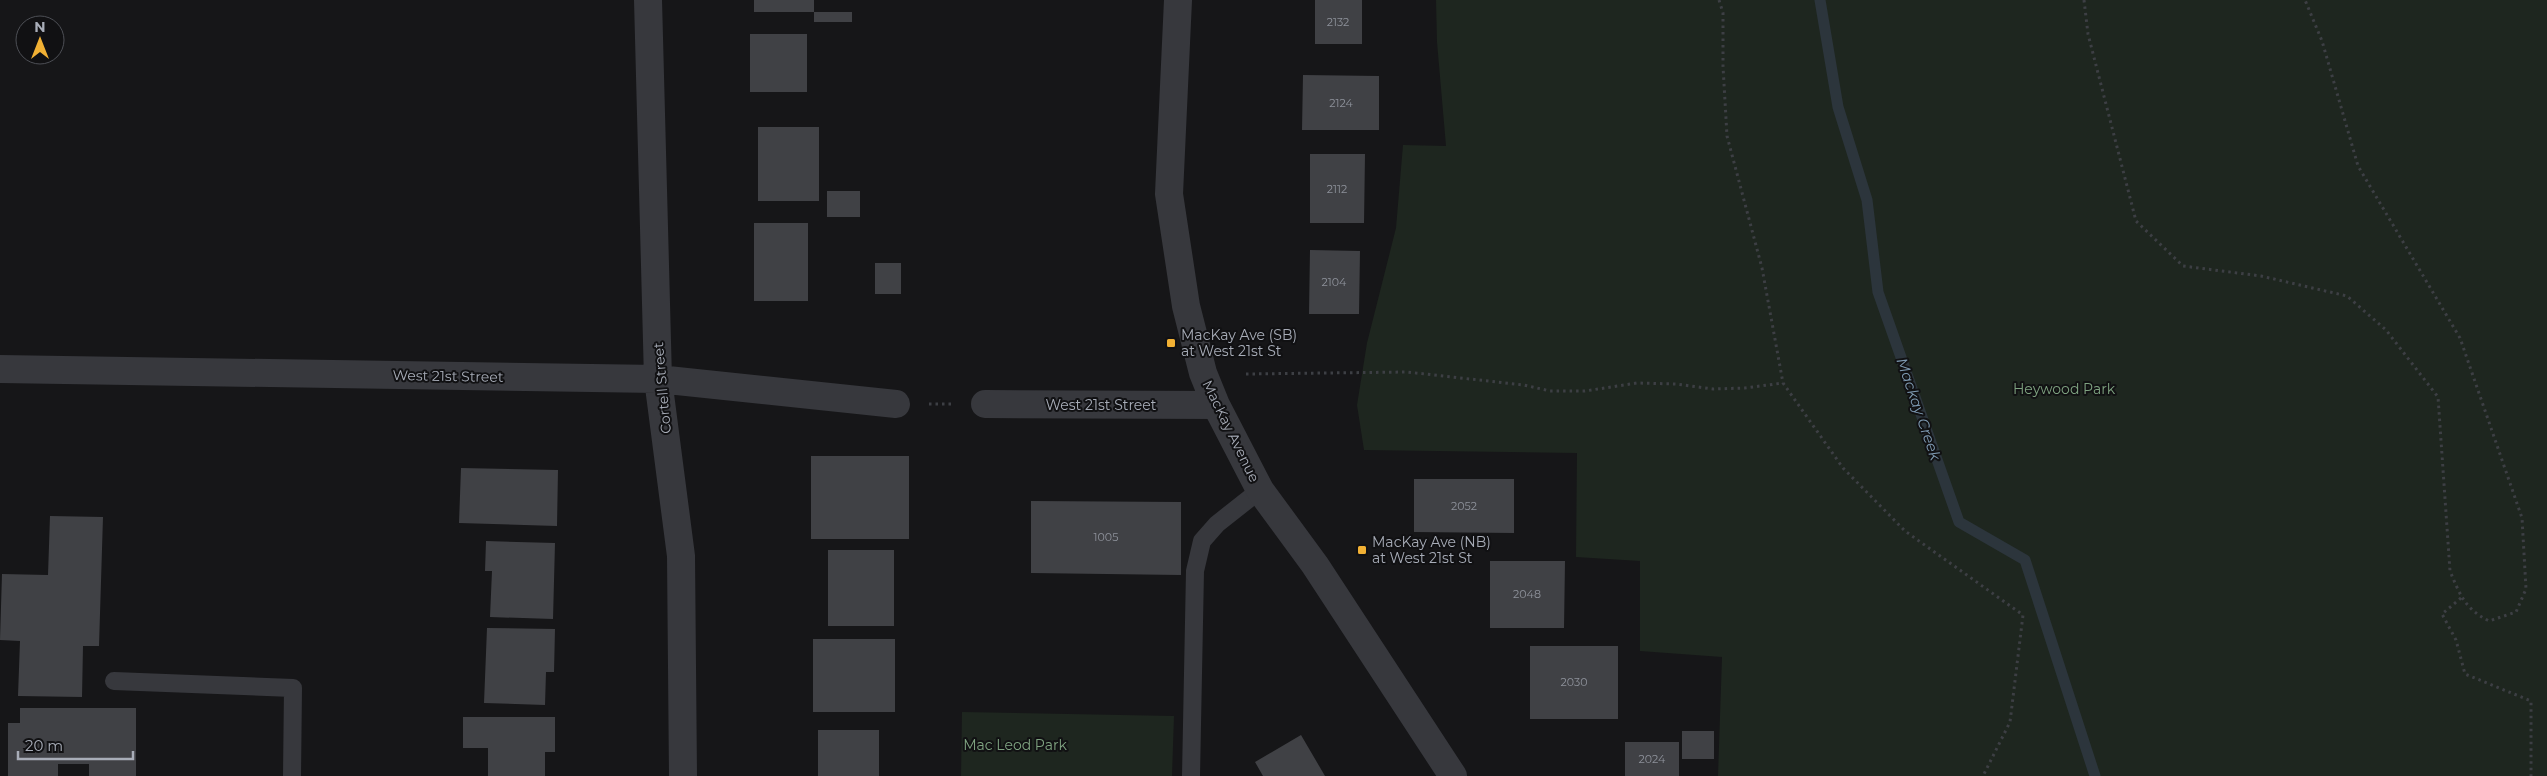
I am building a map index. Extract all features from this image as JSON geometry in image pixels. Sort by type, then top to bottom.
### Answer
[{"type":"street","name":"Cortell Street","points":[[648,0],[658,379],[681,556],[683,776]]},
{"type":"street","name":"MacKay Avenue","points":[[1178,0],[1169,194],[1186,306],[1203,373],[1216,405],[1260,490],[1315,565],[1453,776]]},
{"type":"street","name":"West 21st Street","points":[[0,369],[658,379],[896,404]]},
{"type":"street","name":"West 21st Street","points":[[986,404],[1216,405]]},
{"type":"lane","points":[[1191,776],[1195,571],[1200,549],[1202,541],[1217,524],[1260,490]]},
{"type":"lane","points":[[114,681],[293,688],[292,776]]},
{"type":"path","points":[[1719,0],[1723,13],[1727,136],[1762,268],[1783,383],[1843,468],[1905,531],[2023,615],[2010,722],[1983,776]]},
{"type":"path","points":[[2084,0],[2088,34],[2136,221],[2183,266],[2260,276],[2347,296],[2386,330],[2438,397],[2450,571],[2461,598],[2474,614],[2489,621],[2516,612],[2526,589],[2522,518],[2460,338],[2358,166],[2322,41],[2305,0]]},
{"type":"path","points":[[1246,374],[1407,372],[1524,384],[1550,391],[1585,391],[1637,383],[1676,384],[1713,389],[1745,388],[1783,383]]},
{"type":"path","points":[[896,404],[986,404]]},
{"type":"path","points":[[2461,598],[2442,614],[2456,640],[2465,674],[2531,701],[2531,776]]},
{"type":"green space","name":"Heywood Park","points":[[1436,0],[2547,0],[2547,776],[1718,776],[1722,657],[1640,651],[1640,561],[1576,557],[1577,453],[1364,450],[1357,405],[1367,343],[1396,228],[1403,145],[1446,146],[1437,42]]},
{"type":"green space","name":"Mac Leod Park","points":[[962,712],[1174,716],[1172,776],[961,776]]},
{"type":"building","points":[[754,0],[814,0],[814,12],[754,12]]},
{"type":"building","points":[[1315,0],[1362,0],[1362,44],[1315,44]]},
{"type":"building","points":[[814,12],[852,12],[852,22],[814,22]]},
{"type":"building","points":[[750,34],[807,34],[807,92],[750,92]]},
{"type":"building","points":[[1303,75],[1379,76],[1379,130],[1302,130]]},
{"type":"building","points":[[758,127],[819,127],[819,201],[758,201]]},
{"type":"building","points":[[1310,154],[1365,154],[1364,223],[1310,223]]},
{"type":"building","points":[[827,191],[860,191],[860,217],[827,217]]},
{"type":"building","points":[[754,223],[808,223],[808,301],[754,301]]},
{"type":"building","points":[[1310,250],[1360,251],[1359,314],[1309,314]]},
{"type":"building","points":[[875,263],[901,263],[901,294],[875,294]]},
{"type":"building","points":[[811,456],[909,456],[909,539],[811,539]]},
{"type":"building","points":[[461,468],[558,470],[557,526],[459,523]]},
{"type":"building","points":[[1414,479],[1514,479],[1514,533],[1414,532]]},
{"type":"building","points":[[1031,501],[1181,502],[1181,575],[1031,573]]},
{"type":"building","points":[[50,516],[103,517],[99,646],[83,646],[82,697],[18,696],[20,641],[0,640],[2,574],[48,575]]},
{"type":"building","points":[[486,541],[555,543],[553,619],[490,617],[492,571],[485,571]]},
{"type":"building","points":[[828,550],[894,550],[894,626],[828,626]]},
{"type":"building","points":[[1490,561],[1565,561],[1564,628],[1490,628]]},
{"type":"building","points":[[487,628],[555,629],[554,672],[546,672],[545,705],[484,703]]},
{"type":"building","points":[[813,639],[895,639],[895,712],[813,712]]},
{"type":"building","points":[[1530,646],[1618,646],[1618,719],[1530,719]]},
{"type":"building","points":[[20,708],[136,708],[136,776],[89,776],[89,764],[58,764],[58,776],[8,776],[8,723],[20,723]]},
{"type":"building","points":[[463,717],[555,717],[555,752],[545,752],[545,776],[488,776],[488,748],[463,748]]},
{"type":"building","points":[[818,730],[879,730],[879,776],[818,776]]},
{"type":"building","points":[[1682,731],[1714,731],[1714,759],[1682,759]]},
{"type":"building","points":[[1301,735],[1325,776],[1263,776],[1255,762]]},
{"type":"building","points":[[1625,742],[1679,742],[1679,776],[1625,776]]},
{"type":"waterway","name":"Mackay Creek","points":[[1820,0],[1838,107],[1867,200],[1878,292],[1959,522],[2025,560],[2095,776]]},
{"type":"place","name":"MacKay Ave (SB) at West 21st St","points":[[1171,343]]},
{"type":"place","name":"MacKay Ave (NB) at West 21st St","points":[[1362,550]]}]
